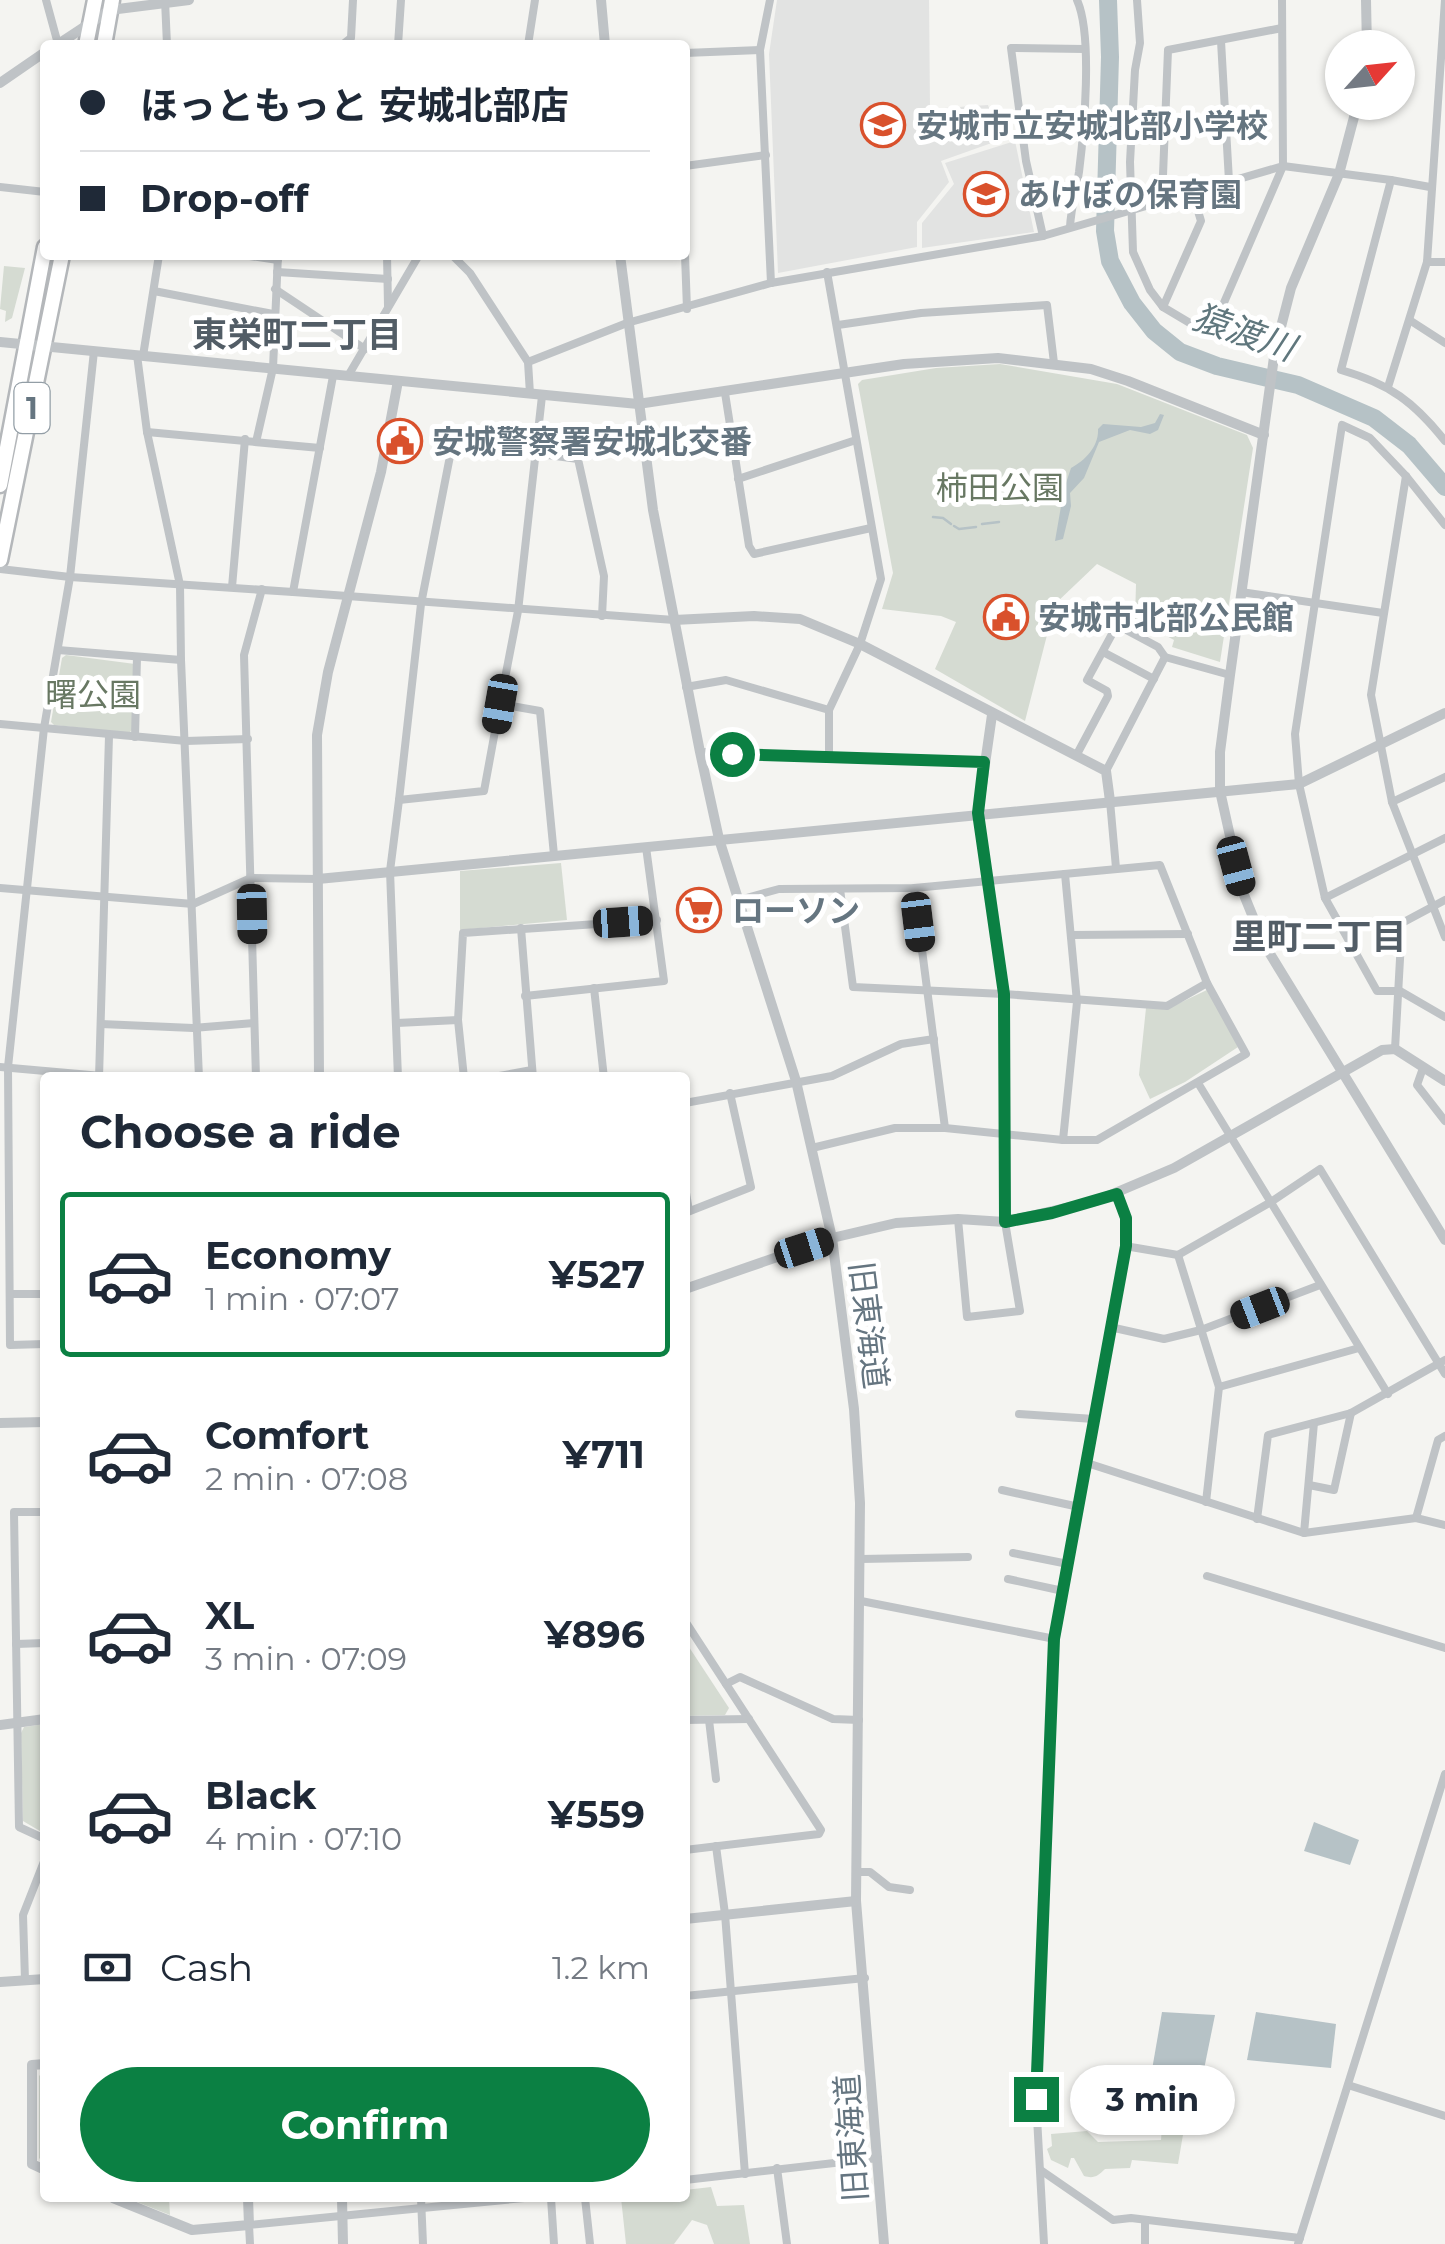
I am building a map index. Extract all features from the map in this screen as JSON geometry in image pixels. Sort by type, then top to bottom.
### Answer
[{"type":"highway","points":[[87,40],[95,0]]},
{"type":"highway","points":[[105,40],[111,5]]},
{"type":"highway","name":"1","points":[[0,485],[42,260]]},
{"type":"highway","name":"1","points":[[0,560],[61,260]]},
{"type":"street","points":[[46,0],[57,40]]},
{"type":"street","points":[[166,0],[167,40]]},
{"type":"street","points":[[64,40],[111,5],[189,0]]},
{"type":"street","points":[[348,40],[352,0]]},
{"type":"street","points":[[398,40],[401,0]]},
{"type":"street","points":[[529,40],[535,0]]},
{"type":"street","points":[[601,0],[605,40]]},
{"type":"street","points":[[770,0],[760,50],[771,283]]},
{"type":"street","points":[[1074,226],[1084,49],[1077,0]]},
{"type":"street","points":[[1136,0],[1140,43],[1135,70],[1129,210],[1136,264],[1163,307],[1210,335],[1284,166],[1282,0]]},
{"type":"street","points":[[1366,0],[1367,30]]},
{"type":"street","points":[[1388,387],[1427,262],[1430,187],[1442,97],[1444,0]]},
{"type":"street","points":[[1162,200],[1168,50],[1282,28]]},
{"type":"street","points":[[1221,41],[1229,181]]},
{"type":"street","points":[[1043,236],[1026,160],[1011,48],[1084,49]]},
{"type":"street","points":[[690,53],[760,50]]},
{"type":"street","points":[[3,76],[40,55]]},
{"type":"street","points":[[1353,120],[1339,174],[1291,288],[1275,350],[1220,752],[1220,791],[1242,890],[1264,944],[1444,1234]]},
{"type":"street","points":[[690,165],[766,155]]},
{"type":"street","points":[[528,362],[627,324],[771,283],[1043,236],[1284,166],[1430,187]]},
{"type":"street","points":[[1390,180],[1341,370],[1388,387],[1420,410],[1445,441]]},
{"type":"street","points":[[0,187],[40,191]]},
{"type":"street","points":[[1163,307],[1201,221],[1192,191]]},
{"type":"street","points":[[158,260],[140,355],[147,432],[180,584],[200,1072]]},
{"type":"street","points":[[256,442],[273,368],[278,260]]},
{"type":"street","points":[[387,260],[388,306]]},
{"type":"street","points":[[348,376],[416,260]]},
{"type":"street","points":[[399,800],[484,791],[518,611],[536,452],[536,395],[528,362],[470,273],[457,260]]},
{"type":"street","name":"旧東海道","points":[[621,260],[653,510],[700,752],[719,839],[796,1081],[832,1238],[854,1409],[861,1559],[856,1901],[884,2244]]},
{"type":"street","points":[[684,260],[687,308]]},
{"type":"street","points":[[1427,262],[1445,262]]},
{"type":"street","points":[[277,272],[388,279]]},
{"type":"street","points":[[827,272],[881,579],[860,644],[829,710],[829,757]]},
{"type":"street","points":[[275,289],[365,349]]},
{"type":"street","points":[[154,290],[273,314]]},
{"type":"street","points":[[838,325],[922,313],[1047,306],[1054,362]]},
{"type":"street","points":[[1411,321],[1445,343]]},
{"type":"street","points":[[0,342],[638,404],[954,358],[1054,362],[1128,381],[1264,435]]},
{"type":"street","points":[[40,1344],[10,1346],[4,1067],[44,728],[70,576],[94,351]]},
{"type":"street","points":[[294,592],[333,376]]},
{"type":"street","points":[[319,1072],[318,736],[328,672],[381,472],[398,382]]},
{"type":"street","points":[[725,393],[749,546],[754,554],[871,528]]},
{"type":"street","points":[[1445,525],[1370,438],[1342,425],[1295,734],[1300,784],[1325,898],[1376,991],[1400,990],[1445,1017]]},
{"type":"street","points":[[147,432],[320,448]]},
{"type":"street","points":[[232,587],[245,439]]},
{"type":"street","points":[[738,478],[856,440]]},
{"type":"street","points":[[398,1072],[390,871],[421,604],[452,446],[536,452],[578,460],[604,576],[602,616]]},
{"type":"street","points":[[1406,476],[1370,695],[1392,802],[1445,937]]},
{"type":"street","points":[[0,568],[518,611],[674,620],[754,616],[800,620],[860,644],[1106,771]]},
{"type":"street","points":[[256,1072],[244,655],[262,589]]},
{"type":"street","points":[[1241,592],[1383,613]]},
{"type":"street","points":[[1076,756],[1108,696],[1107,691],[1088,680],[1117,625],[1158,647],[1165,657],[1230,675]]},
{"type":"street","points":[[58,650],[181,660]]},
{"type":"street","points":[[1103,652],[1154,678]]},
{"type":"street","points":[[135,737],[138,657]]},
{"type":"street","points":[[1116,868],[1106,771],[1165,657]]},
{"type":"street","points":[[686,687],[726,680],[829,710]]},
{"type":"street","points":[[500,704],[540,711],[542,716],[554,855]]},
{"type":"street","points":[[0,888],[193,904],[251,878],[318,879],[1300,784],[1445,713]]},
{"type":"street","points":[[958,1219],[967,1318],[1020,1311],[1005,1222],[1004,994],[978,813],[992,714]]},
{"type":"street","points":[[0,724],[186,741],[248,739]]},
{"type":"street","points":[[100,1072],[109,736]]},
{"type":"street","points":[[700,752],[984,762]]},
{"type":"street","points":[[1392,802],[1445,777]]},
{"type":"street","points":[[1325,898],[1445,838]]},
{"type":"street","points":[[525,996],[664,981],[646,846]]},
{"type":"street","points":[[739,900],[779,889],[914,888],[1160,865],[1208,983],[1246,1054],[1097,1140],[895,1128],[812,1148]]},
{"type":"street","points":[[1063,1140],[1078,1002],[1065,874]]},
{"type":"street","points":[[914,888],[944,1128]]},
{"type":"street","points":[[840,890],[853,988],[1167,1006],[1208,983]]},
{"type":"street","points":[[1395,1048],[1402,923],[1445,900]]},
{"type":"street","points":[[463,1072],[458,1020],[463,932],[657,920]]},
{"type":"street","points":[[520,928],[533,1072]]},
{"type":"street","points":[[1072,936],[1188,934]]},
{"type":"street","points":[[594,988],[603,1072]]},
{"type":"street","points":[[397,1023],[458,1020]]},
{"type":"street","points":[[100,1024],[254,1023]]},
{"type":"street","points":[[690,1102],[832,1076],[901,1044],[934,1039]]},
{"type":"street","points":[[690,1287],[832,1238],[896,1224],[958,1219],[1005,1222],[1117,1194],[1174,1168],[1382,1050],[1395,1048],[1445,1081]]},
{"type":"street","points":[[4,1067],[57,1072]]},
{"type":"street","points":[[1423,1068],[1417,1085],[1445,1120]]},
{"type":"street","points":[[1198,1082],[1388,1394]]},
{"type":"street","points":[[690,1211],[751,1187],[730,1093]]},
{"type":"street","points":[[1126,1246],[1178,1255],[1320,1169],[1442,1361],[1445,1374]]},
{"type":"street","points":[[1044,2244],[1036,2099],[1054,1639],[1126,1246],[1126,1218],[1117,1194]]},
{"type":"street","points":[[1178,1255],[1220,1386],[1206,1502]]},
{"type":"street","points":[[1110,1326],[1164,1339],[1201,1330],[1320,1285]]},
{"type":"street","points":[[10,1294],[40,1294]]},
{"type":"street","points":[[1220,1386],[1359,1348]]},
{"type":"street","points":[[1257,1519],[1268,1435],[1351,1413],[1442,1361]]},
{"type":"street","points":[[1309,1485],[1334,1490],[1351,1413]]},
{"type":"street","points":[[1019,1414],[1094,1419]]},
{"type":"street","points":[[0,1423],[40,1422]]},
{"type":"street","points":[[1304,1533],[1314,1423]]},
{"type":"street","points":[[1416,1518],[1438,1440],[1445,1436]]},
{"type":"street","points":[[1087,1464],[1304,1533],[1416,1518],[1445,1526]]},
{"type":"street","points":[[1002,1490],[1079,1507]]},
{"type":"street","points":[[40,1512],[14,1512],[19,1827],[40,1837]]},
{"type":"street","points":[[1012,1553],[1068,1564]]},
{"type":"street","points":[[861,1559],[968,1556]]},
{"type":"street","points":[[1206,1576],[1445,1648]]},
{"type":"street","points":[[1008,1579],[1063,1590]]},
{"type":"street","points":[[861,1601],[1054,1639]]},
{"type":"street","points":[[690,1628],[821,1830],[819,1834],[690,1849]]},
{"type":"street","points":[[16,1644],[40,1642]]},
{"type":"street","points":[[726,1684],[740,1677],[833,1720],[860,1720]]},
{"type":"street","points":[[690,1720],[749,1719]]},
{"type":"street","points":[[0,1724],[40,1720]]},
{"type":"street","points":[[709,1720],[716,1779]]},
{"type":"street","points":[[1042,2172],[1113,2220],[1132,2218],[1299,2241],[1445,1774]]},
{"type":"street","points":[[716,1846],[725,1914],[744,2174]]},
{"type":"street","points":[[25,1980],[23,1915],[40,1872]]},
{"type":"street","points":[[858,1872],[870,1872],[889,1887],[910,1890]]},
{"type":"street","points":[[690,1918],[856,1901]]},
{"type":"street","points":[[690,1995],[865,1978]]},
{"type":"street","points":[[0,1982],[40,1979]]},
{"type":"street","points":[[40,2064],[32,2065],[32,2164],[40,2168]]},
{"type":"street","points":[[1348,2086],[1445,2116]]},
{"type":"street","points":[[690,2179],[878,2158]]},
{"type":"street","points":[[777,2168],[787,2244]]},
{"type":"street","points":[[123,2202],[192,2230],[342,2216],[422,2203],[423,2244]]},
{"type":"street","points":[[248,2202],[250,2244]]},
{"type":"street","points":[[342,2202],[343,2244]]},
{"type":"street","points":[[551,2202],[554,2244]]},
{"type":"street","points":[[586,2202],[590,2244]]},
{"type":"street","points":[[1145,2222],[1145,2244]]},
{"type":"shaded area","name":"安城市立安城北部小学校","points":[[777,0],[929,0],[930,109],[988,105],[1000,140],[941,161],[949,182],[917,222],[917,247],[778,273],[769,54]]},
{"type":"shaded area","name":"あけぼの保育園","points":[[1015,141],[1034,232],[922,248],[922,223],[954,184],[945,163]]},
{"type":"shaded area","points":[[1160,414],[1164,415],[1158,430],[1150,434],[1130,430],[1099,442],[1084,478],[1070,493],[1063,539],[1055,541],[1071,468],[1090,452],[1098,429],[1103,424],[1141,427],[1155,423]]},
{"type":"shaded area","points":[[1314,1822],[1359,1840],[1350,1865],[1304,1851]]},
{"type":"shaded area","points":[[1162,2012],[1215,2015],[1198,2099],[1149,2087]]},
{"type":"shaded area","points":[[1256,2012],[1336,2024],[1331,2068],[1247,2060]]},
{"type":"green space","points":[[4,266],[25,268],[12,318],[5,322],[6,311],[0,309]]},
{"type":"green space","name":"柿田公園","points":[[1000,364],[1117,384],[1247,435],[1253,448],[1220,662],[1172,647],[1174,640],[1135,619],[1136,584],[1097,564],[1055,604],[1025,721],[935,669],[956,622],[941,616],[882,609],[893,573],[858,384],[862,380],[936,368]]},
{"type":"green space","name":"曙公園","points":[[66,655],[135,664],[133,729],[129,733],[51,722],[62,658]]},
{"type":"green space","points":[[561,863],[567,920],[460,930],[460,871]]},
{"type":"green space","points":[[1209,989],[1238,1047],[1185,1082],[1150,1099],[1139,1075],[1146,1008],[1167,1009]]},
{"type":"green space","points":[[690,1649],[729,1708],[725,1715],[690,1716]]},
{"type":"green space","points":[[40,1725],[40,1831],[23,1821],[24,1727]]},
{"type":"green space","points":[[40,2075],[40,2159],[39,2158]]},
{"type":"green space","points":[[1110,2112],[1185,2123],[1178,2164],[1132,2160],[1130,2168],[1105,2169],[1091,2177],[1084,2176],[1074,2158],[1068,2168],[1051,2160],[1047,2149],[1052,2146],[1051,2134],[1087,2131],[1098,2142],[1161,2140],[1162,2127],[1126,2121],[1116,2126],[1110,2120]]},
{"type":"green space","points":[[711,2187],[717,2206],[744,2205],[750,2244],[714,2244],[707,2225],[692,2220],[674,2244],[626,2244],[621,2202],[690,2202],[690,2189]]},
{"type":"green space","points":[[137,2202],[169,2202],[170,2215]]},
{"type":"waterway","name":"猿渡川","points":[[1108,0],[1105,231],[1110,261],[1132,303],[1154,331],[1180,352],[1217,366],[1298,385],[1374,418],[1409,445],[1445,487]]},
{"type":"waterway","points":[[933,517],[951,524]]},
{"type":"waterway","points":[[982,524],[999,522]]},
{"type":"waterway","points":[[954,526],[976,527]]},
{"type":"place","name":"安城市立安城北部小学校","points":[[883,125]]},
{"type":"place","name":"あけぼの保育園","points":[[986,194]]},
{"type":"place","name":"安城警察署安城北交番","points":[[400,441]]},
{"type":"place","name":"安城市北部公民館","points":[[1006,617]]},
{"type":"place","name":"ローソン","points":[[699,910]]},
{"type":"district","name":"東栄町二丁目","points":[[297,334]]},
{"type":"district","name":"里町二丁目","points":[[1319,936]]},
{"type":"route","points":[[732,754],[984,762],[978,813],[1004,994],[1005,1222],[1117,1194],[1126,1218],[1126,1246],[1054,1639],[1036,2099]]}]
